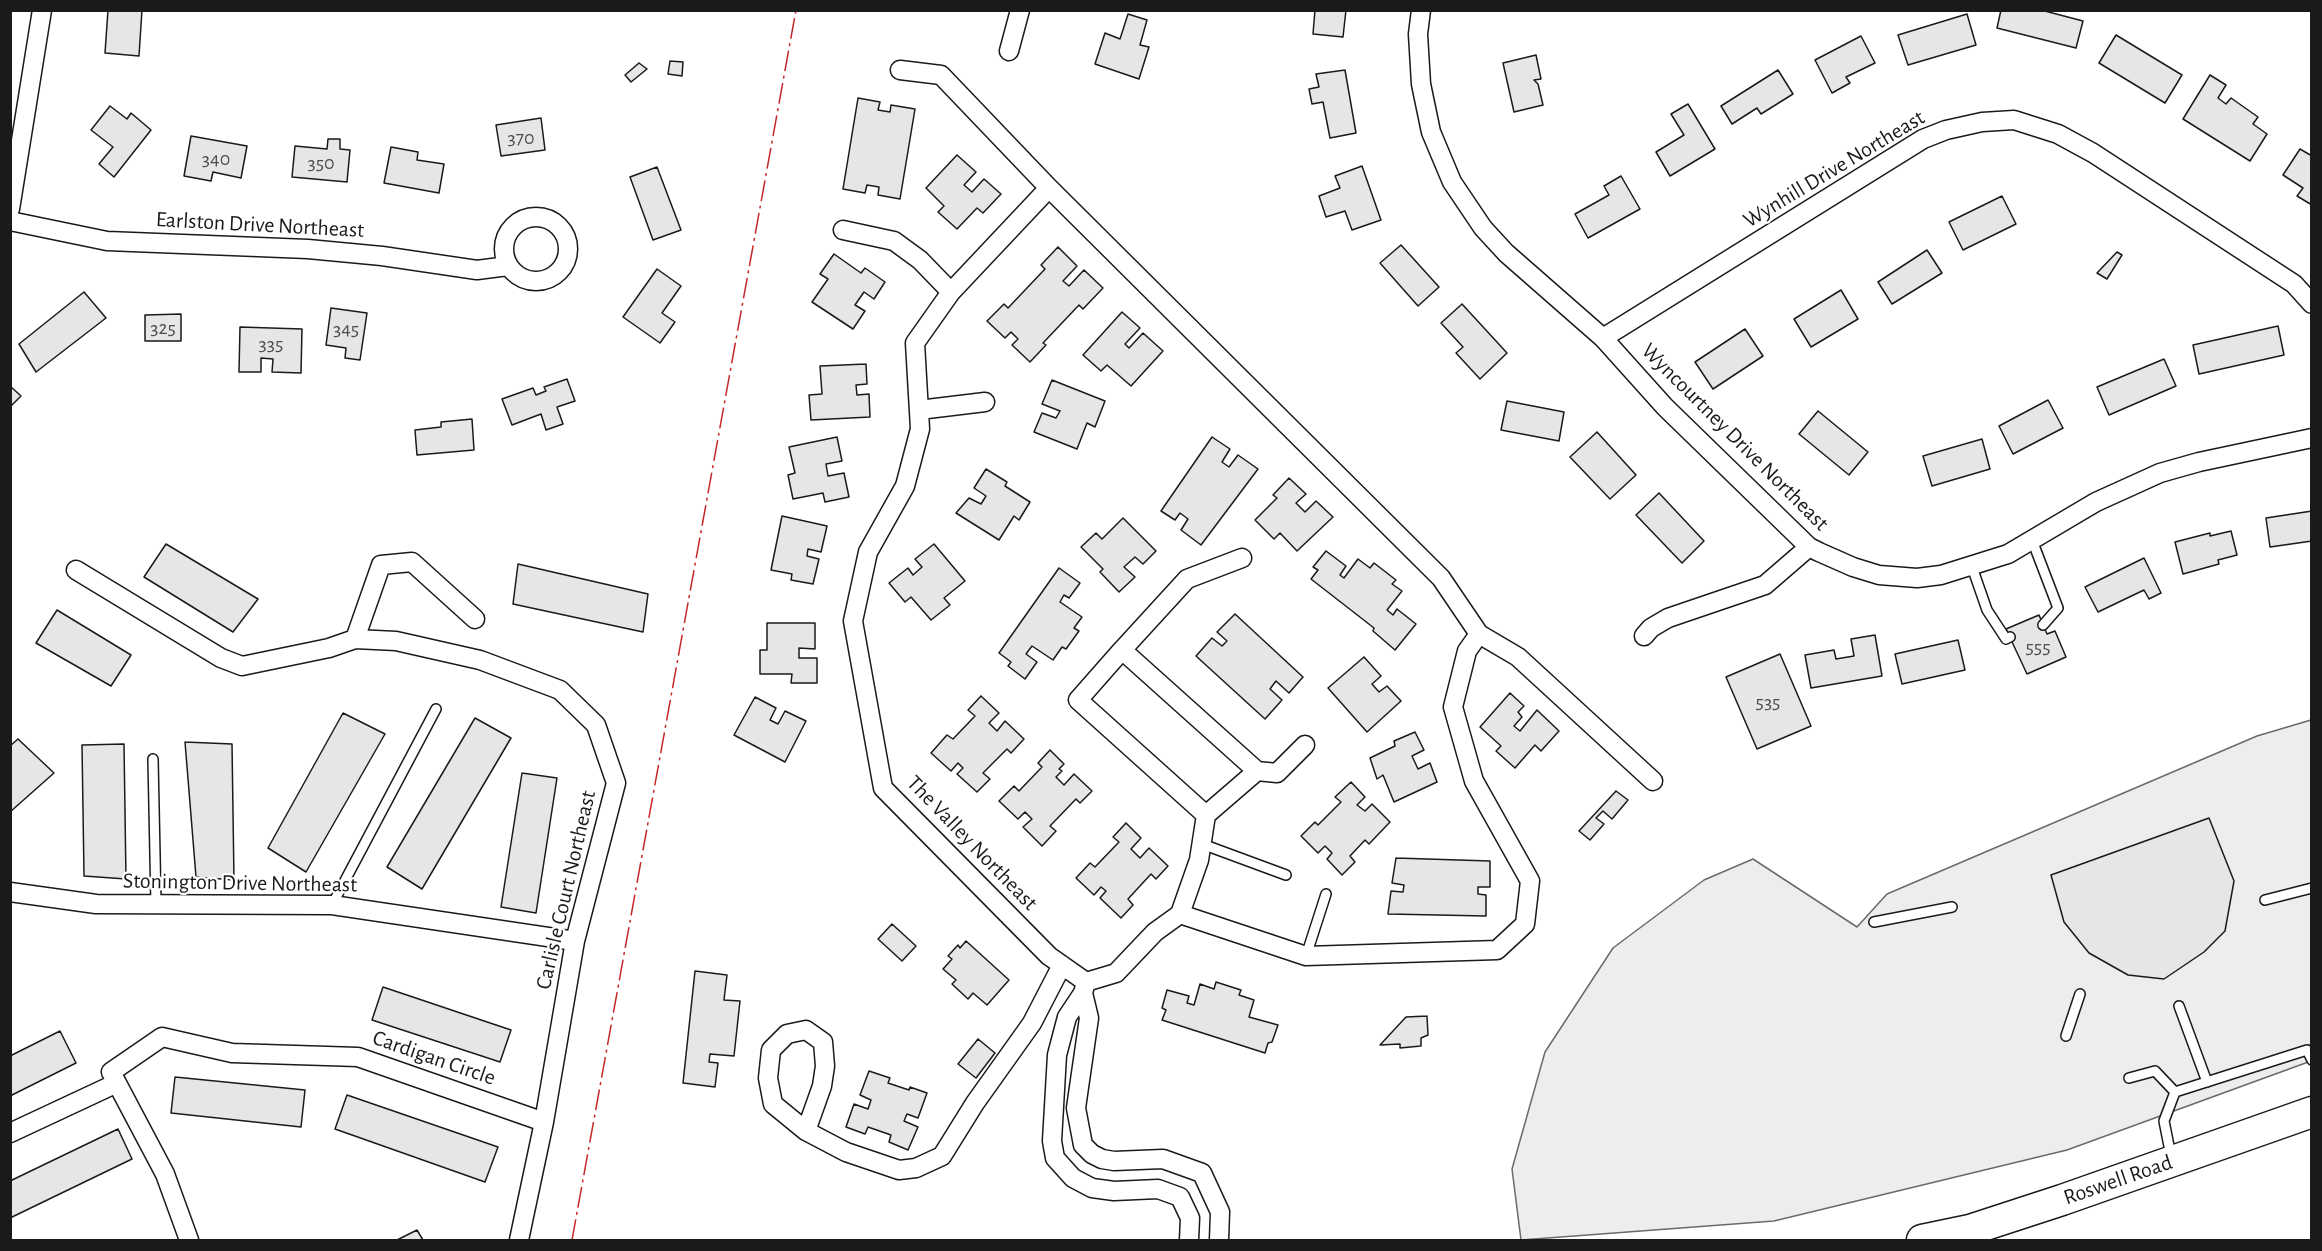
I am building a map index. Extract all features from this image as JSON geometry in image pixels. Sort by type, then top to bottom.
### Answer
[{"type":"main road","name":"Roswell Road","points":[[1922,1240],[1970,1230],[2312,1113]]},
{"type":"street","points":[[10,209],[19,166],[42,10]]},
{"type":"street","points":[[1009,51],[1020,10]]},
{"type":"street","name":"Wyncourtney Drive Northeast","points":[[1421,10],[1418,34],[1421,84],[1431,132],[1452,182],[1483,228],[1506,253],[1603,338],[1665,407],[1809,547],[1853,567],[1879,575],[1917,578],[1941,575],[2008,554],[2096,502],[2160,473],[2199,462],[2312,438]]},
{"type":"street","points":[[900,70],[941,75],[1049,188],[1441,578],[1479,634],[1518,657],[1653,782]]},
{"type":"street","name":"Wynhill Drive Northeast","points":[[1603,338],[1923,139],[1946,130],[1983,122],[2014,120],[2058,134],[2093,153],[2294,284],[2312,304]]},
{"type":"street","name":"The Valley Northeast","points":[[1049,188],[951,292],[915,343],[920,429],[905,486],[868,552],[853,621],[884,788],[1049,956],[1062,965],[1084,987]]},
{"type":"street","name":"Earlston Drive Northeast","points":[[10,221],[107,241],[308,249],[382,256],[477,270],[508,266]]},
{"type":"street","points":[[843,230],[894,242],[920,260],[951,292]]},
{"type":"street","points":[[919,410],[985,402]]},
{"type":"street","points":[[1644,636],[1651,628],[1668,618],[1765,585],[1809,547]]},
{"type":"street","points":[[1206,815],[1078,700],[1186,579],[1242,558]]},
{"type":"street","points":[[355,639],[381,565],[412,562],[475,619]]},
{"type":"street","name":"Carlisle Court Northeast","points":[[76,570],[221,658],[242,666],[329,648],[355,639],[396,641],[480,660],[560,690],[596,725],[616,783],[575,941],[544,1122],[519,1240]]},
{"type":"street","points":[[1180,914],[1306,956],[1497,950],[1525,924],[1530,881],[1474,781],[1453,707],[1467,651],[1479,634]]},
{"type":"street","points":[[1122,650],[1257,771],[1277,773],[1305,744]]},
{"type":"street","points":[[1189,1240],[1190,1218],[1180,1197],[1158,1189],[1114,1191],[1092,1188],[1073,1178],[1055,1158],[1052,1141],[1057,1055],[1067,1017],[1084,987],[1116,973],[1155,932],[1180,914],[1199,860],[1206,815],[1257,771]]},
{"type":"street","name":"Stonington Drive Northeast","points":[[10,892],[96,904],[332,905],[575,941]]},
{"type":"street","points":[[806,1131],[822,1086],[825,1066],[823,1042],[806,1030],[788,1034],[771,1050],[768,1078],[773,1104],[806,1131],[846,1152],[899,1170],[916,1168],[942,1156],[975,1103],[1032,1023],[1062,965]]},
{"type":"street","points":[[1084,987],[1089,1018],[1076,1108],[1083,1145],[1092,1154],[1102,1159],[1114,1161],[1163,1159],[1202,1173],[1220,1212],[1219,1240]]},
{"type":"street","name":"Cardigan Circle","points":[[117,1083],[111,1072],[162,1037],[232,1053],[358,1057],[544,1122]]},
{"type":"street","points":[[10,1133],[117,1083],[165,1174],[189,1240]]},
{"type":"lane","points":[[2032,540],[2058,608],[2043,626]]},
{"type":"lane","points":[[1972,567],[1987,610],[2006,639],[2010,637]]},
{"type":"lane","points":[[332,905],[436,709]]},
{"type":"lane","points":[[153,759],[156,904]]},
{"type":"lane","points":[[1202,844],[1286,874]]},
{"type":"lane","points":[[2265,900],[2312,888]]},
{"type":"lane","points":[[1306,956],[1326,894]]},
{"type":"lane","points":[[1874,922],[1952,907]]},
{"type":"lane","points":[[2066,1036],[2080,994]]},
{"type":"lane","points":[[2179,1006],[2207,1082]]},
{"type":"lane","points":[[2175,1092],[2307,1050],[2312,1060]]},
{"type":"lane","points":[[2128,1078],[2155,1071],[2175,1092]]},
{"type":"lane","points":[[2172,1161],[2164,1121],[2175,1092]]},
{"type":"shaded area","points":[[2311,720],[2311,1061],[2067,1150],[1774,1221],[1521,1240],[1512,1169],[1545,1052],[1613,948],[1704,880],[1753,859],[1857,927],[1887,894],[2257,736]]},
{"type":"building","points":[[108,10],[142,10],[139,56],[105,53]]},
{"type":"building","points":[[1315,10],[1346,10],[1343,37],[1313,34]]},
{"type":"building","points":[[2001,10],[2041,10],[2083,21],[2076,48],[1997,28]]},
{"type":"building","points":[[1128,14],[1147,20],[1140,45],[1149,47],[1139,79],[1095,64],[1105,33],[1120,39]]},
{"type":"building","points":[[1967,14],[1976,45],[1908,65],[1898,35]]},
{"type":"building","points":[[2116,35],[2182,75],[2165,103],[2099,63]]},
{"type":"building","points":[[1861,36],[1875,63],[1846,77],[1850,83],[1832,93],[1815,60]]},
{"type":"building","points":[[1536,55],[1541,79],[1534,80],[1538,84],[1543,105],[1514,112],[1503,63]]},
{"type":"building","points":[[670,61],[683,62],[682,76],[668,74]]},
{"type":"building","points":[[639,63],[647,69],[631,82],[625,75]]},
{"type":"building","points":[[1345,70],[1356,133],[1330,138],[1323,102],[1312,104],[1309,89],[1319,87],[1316,74]]},
{"type":"building","points":[[1778,70],[1793,94],[1761,114],[1757,108],[1732,124],[1721,106]]},
{"type":"building","points":[[2210,75],[2226,85],[2218,98],[2226,104],[2231,98],[2258,117],[2253,124],[2267,134],[2250,161],[2183,119]]},
{"type":"building","points":[[858,98],[880,102],[878,110],[890,112],[891,105],[915,109],[900,199],[878,195],[879,187],[867,185],[865,193],[843,189]]},
{"type":"building","points":[[1688,104],[1715,149],[1670,176],[1656,152],[1684,135],[1671,114]]},
{"type":"building","points":[[110,106],[127,119],[131,113],[151,130],[114,177],[99,164],[113,147],[91,130]]},
{"type":"building","points":[[541,118],[545,150],[501,156],[496,125]]},
{"type":"building","points":[[191,136],[247,146],[241,178],[213,172],[211,181],[184,176]]},
{"type":"building","points":[[328,139],[340,139],[340,149],[350,150],[347,182],[292,177],[295,146],[327,149]]},
{"type":"building","points":[[391,147],[418,152],[417,160],[444,164],[439,193],[384,183]]},
{"type":"building","points":[[2300,149],[2312,156],[2312,205],[2297,196],[2303,188],[2283,175]]},
{"type":"building","points":[[957,155],[976,172],[964,185],[972,192],[984,179],[1001,194],[983,213],[977,208],[957,229],[938,212],[944,206],[926,188]]},
{"type":"building","points":[[1362,166],[1381,220],[1352,230],[1345,211],[1326,217],[1319,196],[1340,188],[1335,176]]},
{"type":"building","points":[[657,167],[681,230],[653,240],[630,177]]},
{"type":"building","points":[[1621,176],[1640,209],[1588,238],[1575,214],[1609,195],[1604,186]]},
{"type":"building","points":[[2002,196],[2016,224],[1963,250],[1949,222]]},
{"type":"building","points":[[1401,245],[1439,287],[1418,306],[1380,263]]},
{"type":"building","points":[[1058,247],[1077,266],[1063,281],[1069,286],[1084,270],[1103,288],[1083,309],[1079,305],[1043,343],[1046,345],[1030,362],[1012,345],[1018,339],[1011,332],[1005,338],[987,321],[1004,304],[1008,308],[1045,269],[1041,265]]},
{"type":"building","points":[[1927,250],[1942,273],[1892,304],[1878,282]]},
{"type":"building","points":[[2117,252],[2122,255],[2107,279],[2097,273]]},
{"type":"building","points":[[834,254],[861,273],[865,268],[885,282],[874,299],[864,292],[855,305],[865,311],[853,329],[812,302],[828,279],[820,274]]},
{"type":"building","points":[[657,269],[681,286],[662,313],[675,322],[660,343],[623,317]]},
{"type":"building","points":[[1841,290],[1858,319],[1811,347],[1794,319]]},
{"type":"building","points":[[84,292],[106,318],[36,372],[19,344]]},
{"type":"building","points":[[1462,304],[1507,353],[1480,379],[1456,353],[1463,347],[1441,323]]},
{"type":"building","points":[[331,308],[367,313],[360,360],[345,358],[346,348],[326,345]]},
{"type":"building","points":[[1122,312],[1140,328],[1125,344],[1129,348],[1143,333],[1163,351],[1131,386],[1107,365],[1101,371],[1083,355]]},
{"type":"building","points":[[181,314],[181,341],[145,341],[145,315]]},
{"type":"building","points":[[2278,326],[2284,355],[2199,374],[2193,345]]},
{"type":"building","points":[[240,327],[302,329],[301,373],[272,372],[273,359],[261,358],[261,372],[239,372]]},
{"type":"building","points":[[1745,329],[1763,356],[1713,389],[1695,362]]},
{"type":"building","points":[[2164,359],[2176,386],[2109,415],[2097,387]]},
{"type":"building","points":[[866,364],[867,384],[856,385],[857,395],[869,394],[870,417],[811,420],[809,395],[822,394],[820,366]]},
{"type":"building","points":[[567,379],[575,401],[557,407],[563,424],[546,430],[541,414],[512,425],[502,399],[533,388],[536,395],[546,391],[544,387]]},
{"type":"building","points":[[1052,380],[1105,401],[1095,427],[1087,423],[1077,449],[1034,432],[1042,413],[1056,418],[1060,411],[1042,404]]},
{"type":"building","points":[[10,386],[21,396],[10,407]]},
{"type":"building","points":[[2048,400],[2063,428],[2013,454],[1999,426]]},
{"type":"building","points":[[1507,401],[1564,412],[1559,441],[1501,430]]},
{"type":"building","points":[[1818,411],[1868,452],[1849,475],[1799,434]]},
{"type":"building","points":[[472,419],[474,450],[417,455],[415,430],[441,427],[441,422]]},
{"type":"building","points":[[1597,432],[1636,475],[1610,499],[1570,457]]},
{"type":"building","points":[[837,437],[842,461],[826,464],[828,476],[844,473],[849,497],[825,502],[823,493],[793,499],[788,475],[795,473],[789,447]]},
{"type":"building","points":[[1212,437],[1230,449],[1222,462],[1229,467],[1238,455],[1258,469],[1201,545],[1181,530],[1188,519],[1180,513],[1175,520],[1161,511]]},
{"type":"building","points":[[1982,439],[1990,469],[1932,486],[1923,456]]},
{"type":"building","points":[[986,469],[1007,482],[1005,486],[1030,502],[1019,520],[1014,516],[999,540],[956,513],[969,498],[981,504],[986,496],[974,488]]},
{"type":"building","points":[[1289,478],[1306,494],[1296,503],[1305,512],[1316,501],[1333,517],[1297,551],[1280,533],[1274,539],[1255,520],[1277,498],[1273,495]]},
{"type":"building","points":[[1659,493],[1704,541],[1682,563],[1636,515]]},
{"type":"building","points":[[2312,511],[2312,541],[2270,547],[2266,518]]},
{"type":"building","points":[[782,516],[827,526],[821,552],[808,549],[807,556],[819,559],[813,584],[791,580],[792,574],[771,570]]},
{"type":"building","points":[[1123,518],[1156,551],[1143,564],[1135,557],[1124,567],[1135,577],[1119,592],[1100,572],[1103,569],[1081,547],[1096,533],[1102,539]]},
{"type":"building","points":[[2231,531],[2237,555],[2218,560],[2219,564],[2183,574],[2175,542],[2210,533],[2210,536]]},
{"type":"building","points":[[166,544],[258,599],[233,632],[144,577]]},
{"type":"building","points":[[934,544],[965,581],[944,598],[950,605],[931,620],[911,597],[905,602],[889,583],[908,568],[913,575],[922,567],[915,559]]},
{"type":"building","points":[[1326,551],[1346,566],[1340,575],[1344,578],[1358,559],[1370,568],[1374,563],[1396,580],[1392,584],[1402,591],[1387,610],[1393,615],[1397,609],[1416,624],[1395,650],[1373,631],[1374,628],[1311,579],[1318,570],[1313,567]]},
{"type":"building","points":[[2144,558],[2161,593],[2149,599],[2144,590],[2098,612],[2085,587]]},
{"type":"building","points":[[518,564],[648,594],[643,632],[513,604]]},
{"type":"building","points":[[1059,568],[1080,583],[1069,598],[1064,595],[1060,602],[1082,617],[1074,628],[1079,631],[1066,649],[1062,647],[1053,660],[1032,646],[1026,654],[1037,662],[1025,679],[1008,666],[1011,662],[999,653]]},
{"type":"building","points":[[57,610],[131,655],[111,686],[36,643]]},
{"type":"building","points":[[1235,614],[1303,677],[1289,693],[1276,681],[1270,689],[1282,700],[1265,719],[1196,656],[1212,638],[1222,646],[1227,641],[1217,632]]},
{"type":"building","points":[[2039,615],[2047,634],[2055,631],[2066,657],[2027,674],[2006,629]]},
{"type":"building","points":[[767,623],[815,623],[815,649],[799,648],[799,658],[817,658],[817,683],[791,683],[792,674],[760,674],[760,650],[767,650]]},
{"type":"building","points":[[1875,635],[1882,676],[1811,688],[1805,655],[1834,650],[1836,659],[1854,656],[1851,639]]},
{"type":"building","points":[[1958,640],[1965,670],[1902,684],[1895,654]]},
{"type":"building","points":[[1780,654],[1811,726],[1757,749],[1726,677]]},
{"type":"building","points":[[1364,657],[1381,676],[1372,684],[1379,692],[1387,686],[1401,701],[1367,732],[1328,688]]},
{"type":"building","points":[[1510,693],[1524,706],[1518,712],[1522,717],[1514,726],[1520,731],[1537,710],[1559,731],[1541,751],[1535,745],[1515,768],[1496,751],[1501,746],[1480,727]]},
{"type":"building","points":[[981,696],[999,713],[989,723],[997,731],[1005,721],[1024,739],[1011,753],[1007,749],[983,773],[990,779],[977,792],[957,774],[963,768],[958,763],[951,771],[931,753],[947,735],[953,739],[975,716],[968,710]]},
{"type":"building","points":[[755,697],[776,708],[770,720],[778,724],[785,711],[806,721],[785,762],[734,735]]},
{"type":"building","points":[[343,713],[385,734],[306,872],[268,848]]},
{"type":"building","points":[[475,718],[511,738],[422,889],[387,867]]},
{"type":"building","points":[[1415,732],[1424,750],[1412,756],[1418,769],[1430,763],[1437,782],[1394,802],[1383,775],[1377,779],[1370,758],[1395,746],[1394,741]]},
{"type":"building","points":[[18,739],[54,773],[10,812],[10,746]]},
{"type":"building","points":[[185,742],[232,744],[234,880],[196,877]]},
{"type":"building","points":[[124,744],[126,879],[84,876],[82,745]]},
{"type":"building","points":[[1050,750],[1064,764],[1059,769],[1062,771],[1056,777],[1064,785],[1074,774],[1092,791],[1080,803],[1076,799],[1050,826],[1056,831],[1042,846],[1023,827],[1032,819],[1025,812],[1018,819],[999,801],[1014,786],[1019,791],[1042,767],[1038,763]]},
{"type":"building","points":[[522,773],[557,778],[536,913],[501,907]]},
{"type":"building","points":[[1351,782],[1365,797],[1357,805],[1365,811],[1372,804],[1390,822],[1369,844],[1365,840],[1350,856],[1355,862],[1342,875],[1327,859],[1332,853],[1325,846],[1318,853],[1301,836],[1315,822],[1318,825],[1341,802],[1335,797]]},
{"type":"building","points":[[1616,791],[1628,800],[1612,819],[1603,811],[1596,818],[1604,824],[1590,840],[1579,831]]},
{"type":"building","points":[[2209,818],[2234,881],[2225,931],[2204,952],[2164,979],[2128,975],[2089,953],[2064,922],[2051,875]]},
{"type":"building","points":[[1126,823],[1141,838],[1131,849],[1140,858],[1149,848],[1168,866],[1156,879],[1151,874],[1128,899],[1133,905],[1121,918],[1100,898],[1106,891],[1101,887],[1094,895],[1076,878],[1090,863],[1095,867],[1119,842],[1113,837]]},
{"type":"building","points":[[1396,858],[1490,861],[1490,887],[1478,887],[1478,894],[1486,895],[1486,916],[1388,914],[1391,891],[1403,892],[1404,885],[1392,883]]},
{"type":"building","points":[[892,924],[916,946],[902,961],[878,939]]},
{"type":"building","points":[[966,941],[1009,980],[987,1005],[973,993],[968,999],[952,984],[956,980],[943,969],[952,959],[948,956],[958,945],[960,948]]},
{"type":"building","points":[[695,971],[727,975],[724,1000],[740,1001],[734,1056],[710,1054],[709,1062],[718,1063],[715,1087],[683,1083]]},
{"type":"building","points":[[1216,982],[1241,990],[1239,995],[1254,1000],[1249,1017],[1278,1025],[1265,1053],[1162,1020],[1166,1010],[1162,1008],[1167,990],[1189,996],[1187,1003],[1194,1005],[1200,984],[1214,989]]},
{"type":"building","points":[[383,987],[511,1030],[500,1062],[372,1020]]},
{"type":"building","points":[[1427,1016],[1428,1035],[1421,1038],[1421,1046],[1400,1048],[1400,1044],[1380,1045],[1406,1017]]},
{"type":"building","points":[[60,1031],[76,1063],[10,1096],[10,1056]]},
{"type":"building","points":[[978,1039],[995,1053],[976,1078],[958,1064]]},
{"type":"building","points":[[869,1071],[890,1078],[888,1083],[927,1093],[918,1118],[907,1114],[904,1121],[918,1127],[908,1150],[889,1142],[891,1135],[868,1127],[865,1134],[846,1127],[854,1104],[868,1109],[871,1100],[860,1095]]},
{"type":"building","points":[[175,1077],[305,1090],[301,1127],[171,1113]]},
{"type":"building","points":[[347,1095],[498,1147],[485,1182],[335,1129]]},
{"type":"building","points":[[118,1129],[132,1159],[10,1218],[10,1181]]},
{"type":"building","points":[[417,1230],[423,1240],[397,1240]]},
{"type":"power","points":[[572,1240],[796,10]]}]
